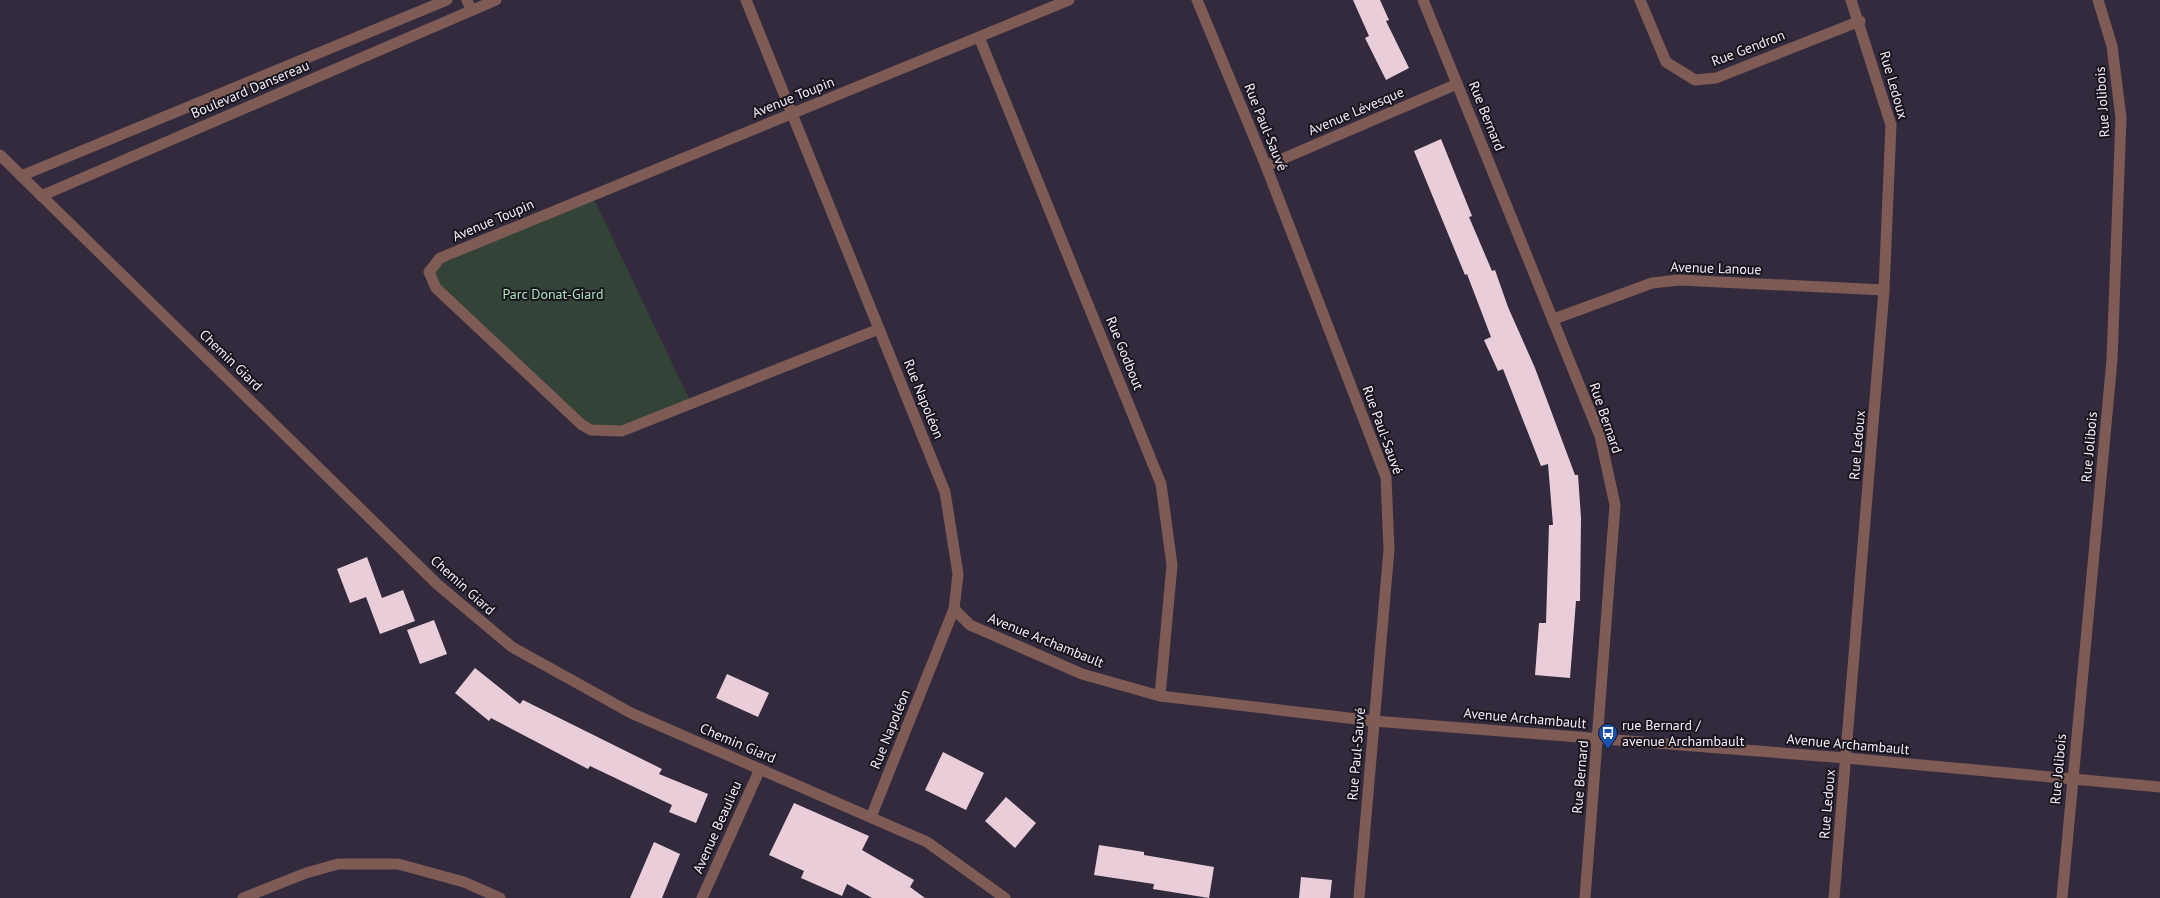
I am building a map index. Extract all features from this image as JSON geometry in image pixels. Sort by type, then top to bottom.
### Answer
[{"type":"street","name":"Boulevard Dansereau","points":[[21,176],[447,0]]},
{"type":"street","name":"Boulevard Dansereau","points":[[41,196],[469,5],[496,0]]},
{"type":"street","name":"Rue Napoléon","points":[[746,0],[945,492],[958,574],[954,609],[871,817]]},
{"type":"street","name":"Avenue Toupin","points":[[879,329],[622,431],[591,430],[582,425],[436,288],[429,272],[440,258],[1069,0]]},
{"type":"street","name":"Rue Paul-Sauvé","points":[[1197,0],[1266,166],[1386,476],[1389,549],[1359,898]]},
{"type":"street","name":"Rue Bernard","points":[[1423,0],[1554,319],[1600,436],[1615,505],[1585,898]]},
{"type":"street","name":"Rue Gendron","points":[[1640,0],[1666,62],[1695,80],[1716,78],[1860,21]]},
{"type":"street","name":"Rue Ledoux","points":[[1834,898],[1884,290],[1891,125],[1860,21],[1851,0]]},
{"type":"street","name":"Rue Jolibois","points":[[2062,898],[2112,360],[2121,118],[2112,46],[2098,0]]},
{"type":"street","name":"Rue Godbout","points":[[979,37],[1162,484],[1172,565],[1160,696]]},
{"type":"street","name":"Avenue Lévesque","points":[[1266,166],[1457,84]]},
{"type":"street","name":"Chemin Giard","points":[[0,154],[437,584],[512,647],[631,713],[927,842],[1005,898]]},
{"type":"street","name":"Avenue Lanoue","points":[[1554,319],[1652,283],[1679,280],[1884,290]]},
{"type":"street","name":"Avenue Archambault","points":[[954,609],[970,625],[1082,674],[1160,696],[1374,721],[1846,758],[2160,787]]},
{"type":"street","name":"Avenue Beaulieu","points":[[702,898],[760,769]]},
{"type":"street","points":[[243,898],[306,873],[338,864],[398,864],[464,882],[500,898]]},
{"type":"green space","name":"Parc Donat-Giard","points":[[592,195],[691,403],[622,431],[591,430],[436,288],[429,272],[440,258]]},
{"type":"building","points":[[1353,0],[1380,0],[1389,20],[1386,21],[1409,68],[1386,80],[1365,38],[1369,36]]},
{"type":"building","points":[[1441,139],[1472,216],[1469,217],[1492,271],[1495,270],[1508,307],[1535,368],[1575,475],[1578,475],[1581,518],[1580,601],[1576,601],[1570,678],[1535,675],[1539,623],[1546,623],[1549,525],[1553,525],[1548,464],[1541,466],[1503,369],[1498,371],[1484,340],[1491,337],[1467,274],[1465,275],[1414,151]]},
{"type":"building","points":[[367,557],[382,598],[403,590],[415,621],[380,634],[366,597],[350,603],[337,569]]},
{"type":"building","points":[[434,620],[447,654],[420,664],[407,630]]},
{"type":"building","points":[[475,668],[520,704],[523,700],[662,769],[659,774],[708,794],[696,823],[669,812],[672,805],[590,766],[588,769],[491,718],[489,721],[455,693]]},
{"type":"building","points":[[727,674],[769,693],[758,717],[716,698]]},
{"type":"building","points":[[943,752],[984,773],[966,810],[925,790]]},
{"type":"building","points":[[1006,797],[1036,823],[1015,848],[985,821]]},
{"type":"building","points":[[794,803],[869,836],[862,850],[914,880],[910,887],[925,898],[872,898],[847,884],[842,896],[801,878],[804,871],[769,855]]},
{"type":"building","points":[[654,842],[680,854],[662,898],[630,898]]},
{"type":"building","points":[[1099,845],[1144,852],[1144,855],[1214,867],[1209,898],[1153,889],[1154,884],[1094,875]]},
{"type":"building","points":[[1301,877],[1332,880],[1330,898],[1299,898]]},
{"type":"place","name":"rue Bernard / avenue Archambault","points":[[1608,750]]}]
